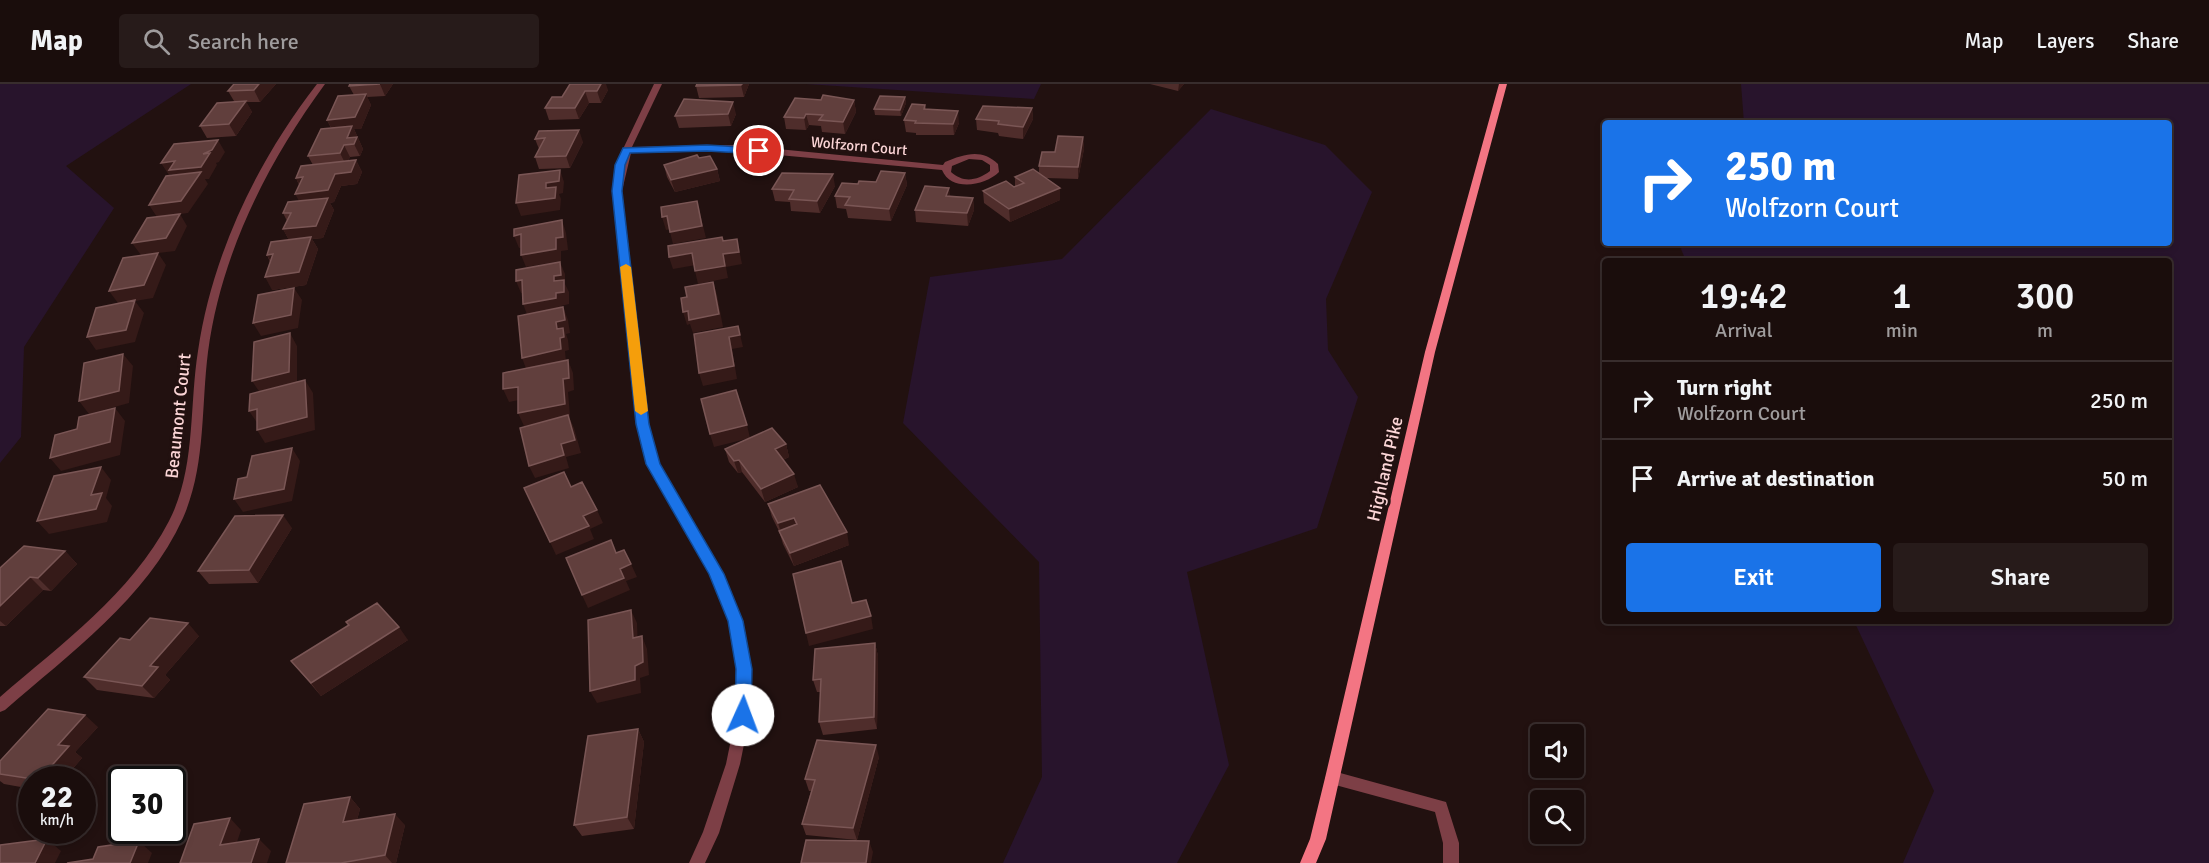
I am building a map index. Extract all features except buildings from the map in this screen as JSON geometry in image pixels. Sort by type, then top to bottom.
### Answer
[{"type":"main road","name":"Highland Pike","points":[[1308,863],[1318,840],[1430,352],[1503,84]]},
{"type":"street","name":"Beaumont Court","points":[[0,706],[130,587],[156,555],[177,519],[188,488],[204,348],[219,277],[278,145],[321,84]]},
{"type":"street","points":[[658,84],[620,165],[617,191],[643,424],[653,464],[716,574],[736,621],[744,669],[743,715],[733,764],[711,833],[697,863]]},
{"type":"street","name":"Wolfzorn Court","points":[[627,150],[736,148],[945,168]]},
{"type":"street","name":"Wolfzorn Court","points":[[968,156],[984,157],[990,160],[995,168],[994,172],[984,179],[968,182],[954,179],[945,168],[953,160],[968,156]]},
{"type":"street","points":[[1333,777],[1441,807],[1450,843],[1450,863]]},
{"type":"shaded area","points":[[0,84],[191,84],[66,166],[114,208],[24,347],[21,437],[0,463]]},
{"type":"shaded area","points":[[806,84],[1041,84],[1034,99]]},
{"type":"shaded area","points":[[1741,84],[2209,84],[2209,863],[1903,863],[1934,791],[1855,624],[2172,624],[2172,258],[1685,258],[1681,249],[1682,246],[2172,246],[2172,120],[1744,120]]},
{"type":"shaded area","points":[[1211,109],[1325,145],[1372,192],[1326,299],[1328,350],[1358,397],[1317,528],[1187,572],[1229,765],[1177,863],[1003,863],[1042,777],[1039,562],[903,423],[930,277],[1062,259]]},
{"type":"slow traffic","points":[[626,267],[641,411]]},
{"type":"route","points":[[743,715],[744,669],[736,621],[716,574],[653,464],[643,424],[617,191],[620,165],[627,150],[736,148],[759,151]]}]
